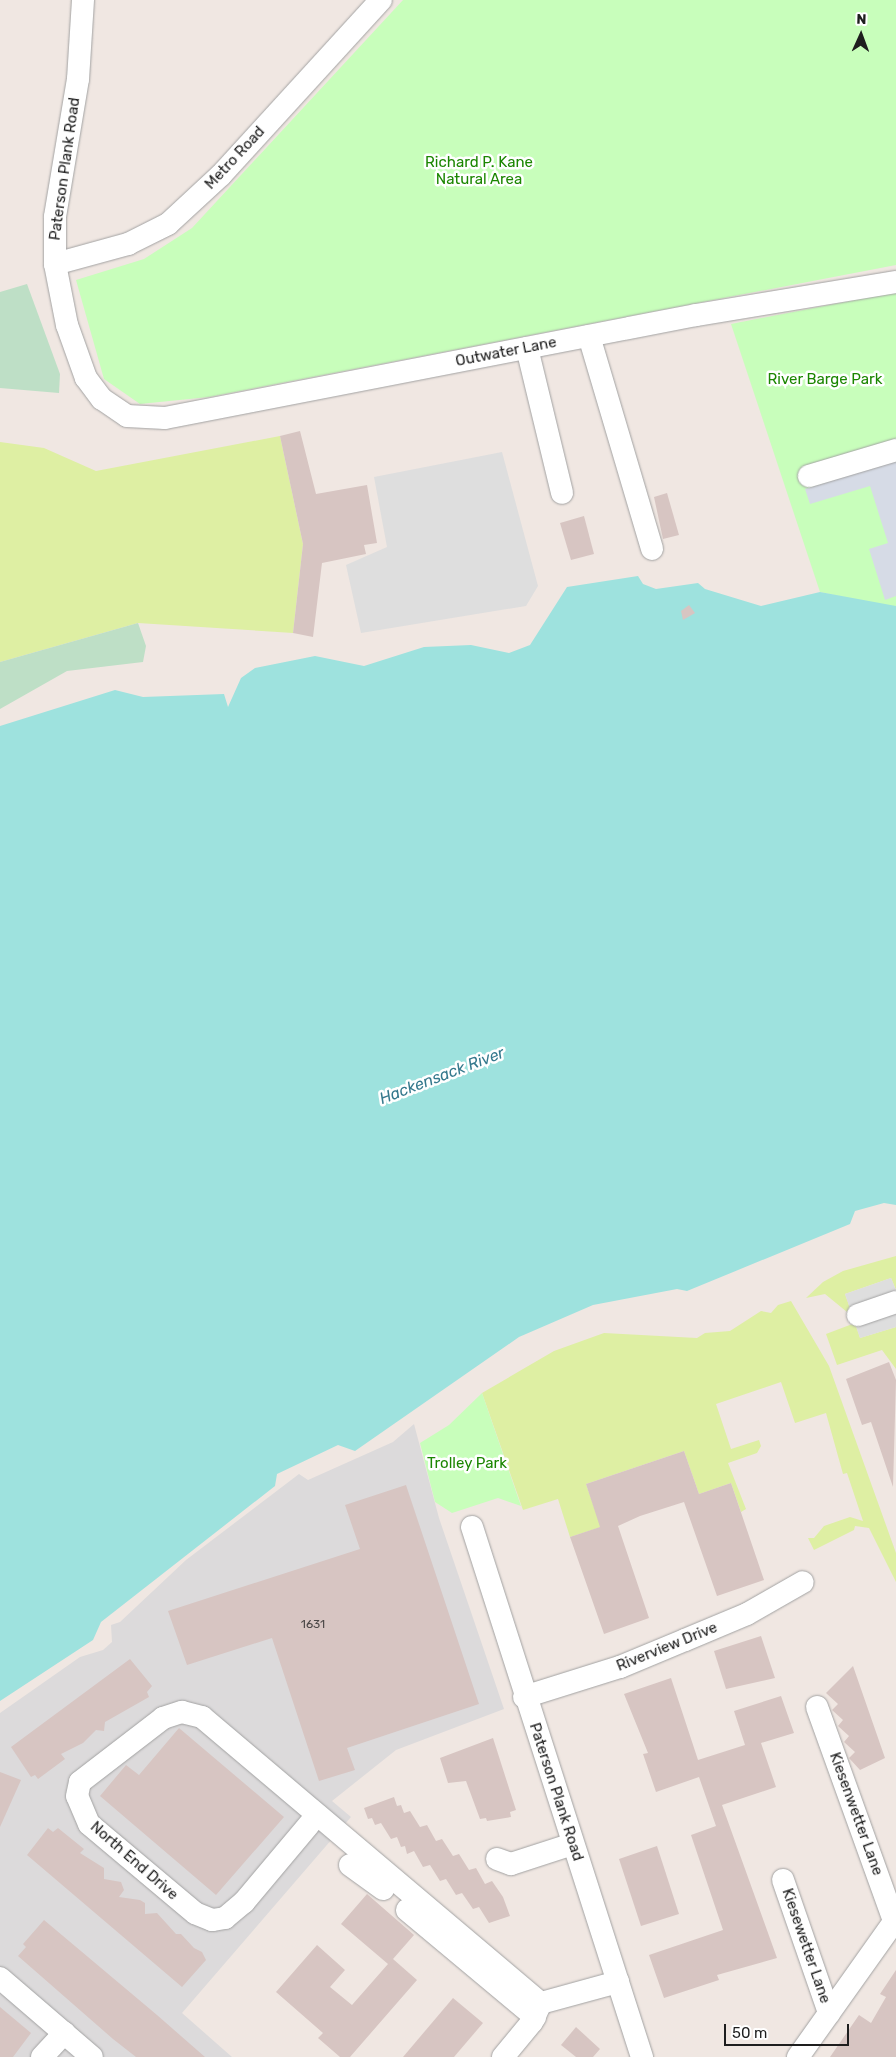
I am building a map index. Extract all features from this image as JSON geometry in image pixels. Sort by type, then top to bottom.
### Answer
[{"type":"street","name":"Paterson Plank Road","points":[[83,0],[78,79],[55,217],[54,264],[67,325],[86,378],[117,411]]},
{"type":"street","name":"Metro Road","points":[[54,264],[128,244],[168,224],[221,175],[381,0]]},
{"type":"street","name":"Outwater Lane","points":[[117,411],[135,418],[165,418],[589,336],[896,282]]},
{"type":"street","points":[[589,336],[652,549]]},
{"type":"street","points":[[526,348],[562,493]]},
{"type":"street","points":[[809,476],[896,450]]},
{"type":"street","points":[[858,1315],[896,1302]]},
{"type":"street","name":"Paterson Plank Road","points":[[472,1527],[524,1696],[642,2057]]},
{"type":"street","name":"Riverview Drive","points":[[524,1696],[620,1667],[747,1614],[804,1582]]},
{"type":"street","name":"Kiesenwetter Lane","points":[[818,1707],[895,1920]]},
{"type":"street","name":"North End Drive","points":[[317,1815],[244,1902],[225,1918],[212,1920],[195,1913],[89,1824],[77,1796],[80,1782],[163,1718],[182,1712],[202,1717],[317,1815],[538,2010]]},
{"type":"street","points":[[497,1859],[511,1864],[573,1844]]},
{"type":"street","points":[[350,1865],[538,2010]]},
{"type":"street","name":"Kiesewetter Lane","points":[[783,1880],[829,2013]]},
{"type":"street","points":[[798,2057],[895,1920]]},
{"type":"street","points":[[0,1978],[92,2057]]},
{"type":"street","points":[[503,2057],[538,2010],[618,1982]]},
{"type":"street","points":[[42,2057],[64,2033]]},
{"type":"shaded area","points":[[502,452],[538,586],[526,606],[361,633],[346,565],[387,547],[374,477]]},
{"type":"shaded area","points":[[896,460],[896,596],[885,600],[869,549],[888,543],[870,486],[810,504],[805,489]]},
{"type":"shaded area","points":[[891,1278],[896,1290],[896,1327],[860,1338],[845,1294]]},
{"type":"shaded area","points":[[414,1424],[439,1518],[504,1709],[396,1750],[332,1801],[351,1817],[182,2013],[232,2057],[0,2057],[0,1713],[80,1657],[103,1650],[112,1642],[111,1625],[120,1622],[186,1560],[299,1474],[308,1480],[393,1442]]},
{"type":"green space","name":"Richard P. Kane Natural Area","points":[[403,0],[896,0],[896,265],[209,397],[140,404],[104,379],[76,280],[144,259],[192,228]]},
{"type":"green space","points":[[27,284],[60,374],[59,393],[0,388],[0,292]]},
{"type":"green space","name":"River Barge Park","points":[[896,292],[896,606],[891,607],[820,592],[731,324]]},
{"type":"green space","points":[[280,436],[303,544],[293,633],[138,623],[0,662],[0,442],[44,448],[96,471]]},
{"type":"green space","points":[[138,623],[146,646],[143,662],[67,671],[0,709],[0,662]]},
{"type":"green space","points":[[896,1256],[896,1290],[891,1278],[845,1294],[850,1308],[847,1312],[825,1294],[806,1298],[823,1282],[843,1271]]},
{"type":"green space","points":[[791,1301],[829,1366],[896,1553],[896,1582],[869,1528],[855,1526],[854,1530],[814,1550],[808,1538],[814,1538],[824,1526],[850,1517],[863,1521],[847,1473],[843,1474],[826,1413],[795,1423],[781,1382],[716,1404],[731,1449],[759,1440],[761,1446],[757,1453],[728,1463],[746,1509],[741,1512],[731,1483],[699,1494],[684,1451],[586,1484],[601,1527],[570,1537],[558,1499],[523,1510],[482,1393],[554,1351],[604,1333],[697,1338],[705,1333],[730,1331],[761,1311],[771,1313],[778,1305]]},
{"type":"green space","points":[[855,1323],[860,1338],[896,1327],[896,1369],[882,1350],[837,1365],[826,1334]]},
{"type":"green space","name":"Trolley Park","points":[[482,1393],[521,1506],[498,1498],[452,1513],[435,1502],[420,1443],[449,1425]]},
{"type":"water","name":"Hackensack River","points":[[638,576],[643,584],[656,589],[698,583],[705,589],[761,606],[820,592],[896,606],[896,1205],[884,1203],[855,1211],[850,1224],[687,1291],[677,1289],[593,1305],[519,1337],[355,1451],[338,1445],[277,1474],[275,1486],[101,1622],[93,1640],[0,1701],[0,726],[115,690],[143,697],[224,694],[228,707],[241,678],[255,668],[315,656],[364,666],[424,647],[471,645],[509,653],[530,645],[567,587]]},
{"type":"building","points":[[300,431],[316,494],[367,485],[377,543],[364,545],[366,554],[322,563],[313,637],[293,633],[303,544],[280,436]]},
{"type":"building","points":[[667,493],[679,535],[663,539],[654,497]]},
{"type":"building","points":[[584,516],[594,554],[571,560],[560,523]]},
{"type":"building","points":[[689,605],[695,613],[683,620],[681,611]]},
{"type":"building","points":[[889,1362],[896,1380],[893,1487],[871,1422],[862,1425],[846,1379]]},
{"type":"building","points":[[684,1451],[699,1494],[731,1483],[764,1580],[717,1596],[684,1502],[640,1516],[618,1526],[649,1618],[604,1634],[570,1537],[600,1527],[586,1484]]},
{"type":"building","points":[[406,1485],[479,1704],[347,1748],[355,1770],[319,1781],[272,1638],[187,1665],[168,1611],[360,1549],[345,1505]]},
{"type":"building","points":[[761,1636],[775,1678],[726,1689],[714,1651]]},
{"type":"building","points":[[130,1659],[152,1686],[147,1692],[149,1697],[105,1722],[104,1731],[96,1730],[83,1743],[61,1754],[65,1759],[38,1779],[35,1775],[31,1777],[11,1747]]},
{"type":"building","points":[[853,1666],[885,1758],[860,1770],[849,1758],[855,1752],[844,1742],[849,1736],[838,1726],[843,1720],[832,1710],[838,1704],[826,1693]]},
{"type":"building","points":[[671,1678],[698,1760],[745,1745],[734,1711],[781,1696],[794,1733],[761,1743],[776,1787],[722,1805],[777,1958],[717,1975],[719,1980],[664,1998],[649,1955],[723,1930],[691,1835],[716,1826],[699,1777],[656,1792],[643,1754],[648,1753],[624,1694]]},
{"type":"building","points":[[179,1728],[284,1817],[216,1895],[100,1796],[126,1765],[139,1775]]},
{"type":"building","points":[[493,1738],[516,1810],[510,1812],[511,1817],[487,1821],[486,1818],[480,1819],[466,1781],[448,1783],[440,1758]]},
{"type":"building","points":[[0,1772],[21,1780],[0,1827]]},
{"type":"building","points":[[394,1797],[397,1806],[401,1805],[404,1813],[410,1811],[420,1827],[427,1825],[436,1841],[442,1839],[453,1856],[459,1854],[469,1870],[476,1868],[485,1884],[492,1881],[503,1897],[510,1916],[489,1923],[479,1907],[473,1909],[462,1893],[456,1895],[446,1879],[440,1881],[430,1865],[423,1867],[414,1851],[407,1854],[405,1846],[401,1847],[397,1837],[391,1839],[381,1823],[375,1825],[372,1818],[368,1819],[364,1808]]},
{"type":"building","points":[[48,1828],[53,1832],[58,1828],[84,1849],[80,1853],[104,1868],[104,1879],[121,1882],[124,1890],[119,1897],[140,1900],[145,1903],[145,1914],[157,1913],[176,1934],[181,1934],[194,1948],[202,1952],[206,1960],[182,1987],[27,1855]]},
{"type":"building","points":[[657,1846],[679,1914],[641,1926],[619,1859]]},
{"type":"building","points":[[367,1894],[414,1935],[393,1959],[417,1980],[350,2057],[340,2057],[318,2038],[323,2033],[276,1992],[317,1945],[345,1970],[330,1987],[352,2005],[388,1964],[341,1924]]},
{"type":"building","points":[[44,1920],[205,2057],[136,2057],[113,2039],[18,1956],[26,1947],[23,1944]]},
{"type":"building","points":[[896,1970],[896,2057],[830,2057],[859,2015],[871,2023],[886,1997],[880,1994]]},
{"type":"building","points":[[453,1998],[483,2023],[454,2057],[403,2057]]},
{"type":"building","points":[[0,2007],[31,2033],[13,2057],[0,2057]]},
{"type":"building","points":[[576,2027],[600,2049],[593,2057],[576,2057],[561,2045]]}]
